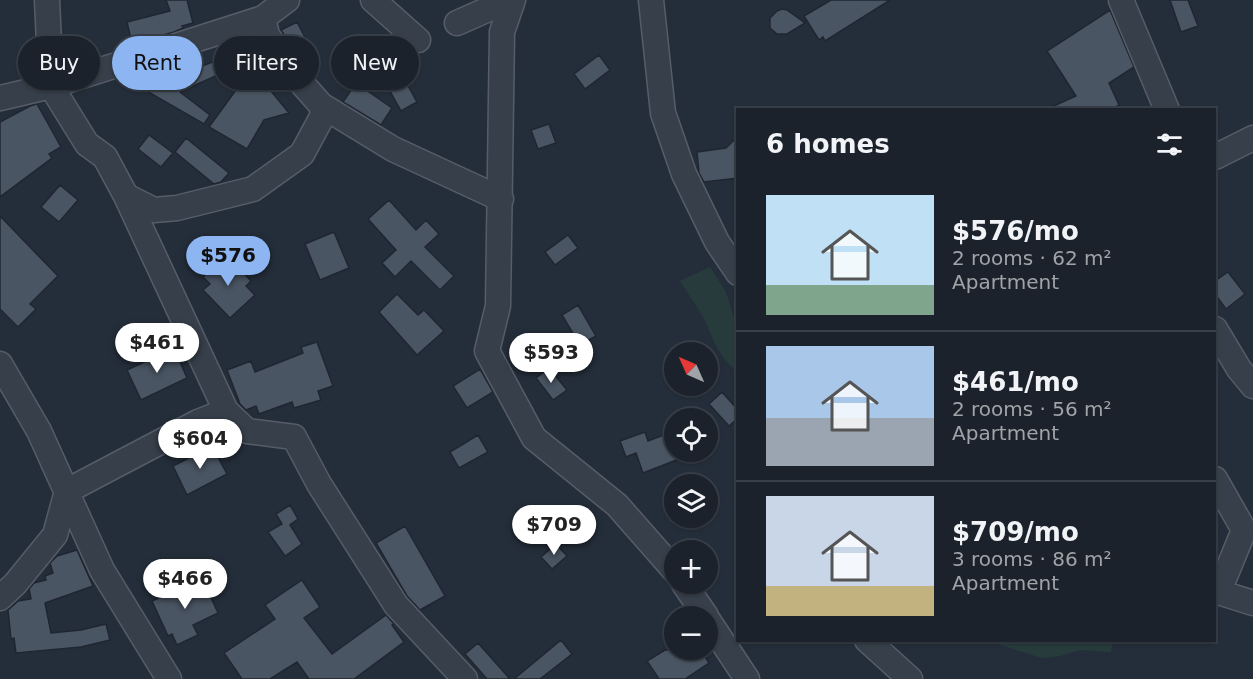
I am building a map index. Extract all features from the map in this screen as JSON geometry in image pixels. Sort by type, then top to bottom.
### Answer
[{"type":"street","points":[[47,0],[49,36]]},
{"type":"street","points":[[100,70],[263,18],[287,0]]},
{"type":"street","points":[[374,0],[414,36]]},
{"type":"street","points":[[457,23],[511,0]]},
{"type":"street","points":[[511,0],[502,32],[498,306],[487,351],[534,438],[617,505],[664,558]]},
{"type":"street","points":[[651,0],[663,113],[684,174],[717,242],[736,270]]},
{"type":"street","points":[[1121,0],[1166,108]]},
{"type":"street","points":[[263,18],[267,35],[291,71],[321,105],[393,149],[501,199]]},
{"type":"street","points":[[0,98],[34,90]]},
{"type":"street","points":[[53,90],[87,144],[105,157],[126,196],[226,411],[247,431],[294,437],[319,484],[396,605],[465,679]]},
{"type":"street","points":[[126,196],[154,210],[177,208],[254,189],[302,154],[323,115],[321,105]]},
{"type":"street","points":[[1216,156],[1253,138]]},
{"type":"street","points":[[1216,331],[1239,369],[1253,386]]},
{"type":"street","points":[[0,364],[39,431],[102,570],[169,679]]},
{"type":"street","points":[[0,598],[15,584],[55,535],[67,491],[198,422],[226,411]]},
{"type":"street","points":[[1216,481],[1244,530],[1217,591],[1253,603]]},
{"type":"street","points":[[718,635],[747,679]]},
{"type":"street","points":[[869,642],[910,679]]},
{"type":"green space","points":[[710,267],[726,292],[736,324],[736,370],[721,355],[718,342],[715,342],[680,281]]},
{"type":"green space","points":[[990,642],[1113,642],[1111,652],[1080,650],[1042,658]]},
{"type":"building","points":[[166,0],[187,0],[193,23],[160,36],[130,36],[127,22],[170,11]]},
{"type":"building","points":[[831,0],[890,0],[825,41],[823,37],[819,40],[804,16]]},
{"type":"building","points":[[1170,0],[1188,0],[1198,26],[1181,32]]},
{"type":"building","points":[[782,9],[805,23],[787,34],[777,34],[770,28],[770,18]]},
{"type":"building","points":[[1110,10],[1134,67],[1109,83],[1119,105],[1114,108],[1049,108],[1076,96],[1047,51]]},
{"type":"building","points":[[297,22],[304,36],[285,36],[281,30]]},
{"type":"building","points":[[599,55],[610,70],[585,89],[574,74]]},
{"type":"building","points":[[214,61],[214,77],[202,82],[202,66]]},
{"type":"building","points":[[145,90],[184,90],[180,92],[210,115],[204,124]]},
{"type":"building","points":[[236,90],[270,90],[289,113],[264,120],[247,149],[209,127]]},
{"type":"building","points":[[351,90],[366,90],[392,108],[381,125],[343,102]]},
{"type":"building","points":[[389,90],[410,90],[417,102],[401,111]]},
{"type":"building","points":[[37,104],[61,147],[49,154],[52,158],[0,197],[0,122]]},
{"type":"building","points":[[549,124],[556,143],[538,149],[531,130]]},
{"type":"building","points":[[149,135],[173,153],[161,167],[138,149]]},
{"type":"building","points":[[186,138],[229,173],[221,182],[214,184],[175,152]]},
{"type":"building","points":[[736,138],[736,178],[704,182],[699,173],[697,152],[726,148]]},
{"type":"building","points":[[60,185],[78,200],[59,222],[41,207]]},
{"type":"building","points":[[389,200],[416,230],[426,220],[439,234],[425,247],[454,276],[440,290],[411,261],[395,277],[382,263],[396,250],[368,219]]},
{"type":"building","points":[[0,216],[58,276],[30,304],[36,309],[18,327],[0,309]]},
{"type":"building","points":[[334,232],[349,268],[320,280],[305,244]]},
{"type":"building","points":[[568,235],[578,248],[555,265],[545,252]]},
{"type":"building","points":[[227,255],[251,281],[246,286],[255,295],[230,318],[203,290],[210,284],[203,277]]},
{"type":"building","points":[[1228,272],[1245,294],[1226,309],[1216,295],[1216,280]]},
{"type":"building","points":[[397,294],[418,315],[424,310],[444,331],[417,355],[379,312]]},
{"type":"building","points":[[578,305],[596,336],[580,345],[562,315]]},
{"type":"building","points":[[317,342],[333,386],[318,391],[321,400],[294,408],[292,402],[259,414],[256,406],[246,410],[240,404],[227,370],[251,361],[255,372],[303,353],[301,347]]},
{"type":"building","points":[[174,348],[187,378],[141,400],[127,370]]},
{"type":"building","points":[[549,368],[567,390],[553,400],[536,378]]},
{"type":"building","points":[[480,369],[493,392],[467,408],[453,386]]},
{"type":"building","points":[[722,392],[736,408],[736,420],[729,426],[718,414],[718,408],[713,408],[709,404]]},
{"type":"building","points":[[645,432],[648,441],[664,435],[664,462],[671,462],[643,473],[636,453],[626,457],[620,441]]},
{"type":"building","points":[[478,435],[488,452],[459,468],[450,452]]},
{"type":"building","points":[[212,446],[227,474],[187,495],[173,466]]},
{"type":"building","points":[[290,505],[298,519],[290,525],[302,544],[285,556],[268,532],[282,524],[276,514]]},
{"type":"building","points":[[405,526],[445,596],[420,610],[407,596],[376,543]]},
{"type":"building","points":[[556,544],[567,556],[552,569],[541,557]]},
{"type":"building","points":[[77,550],[93,586],[45,603],[51,633],[81,630],[106,624],[110,640],[81,647],[16,653],[14,638],[11,639],[8,610],[18,601],[31,599],[29,589],[34,583],[46,580],[45,576],[53,573],[50,563],[57,556]]},
{"type":"building","points":[[202,578],[218,613],[193,625],[198,635],[177,645],[172,634],[168,636],[152,601]]},
{"type":"building","points":[[302,580],[320,607],[304,618],[332,654],[386,615],[404,642],[354,679],[309,679],[297,662],[270,679],[242,679],[224,653],[275,619],[265,605]]},
{"type":"building","points":[[561,640],[572,654],[540,679],[514,679]]},
{"type":"building","points":[[478,643],[510,679],[487,679],[465,654]]},
{"type":"building","points":[[664,651],[664,660],[707,660],[709,663],[685,679],[659,679],[647,661]]}]
